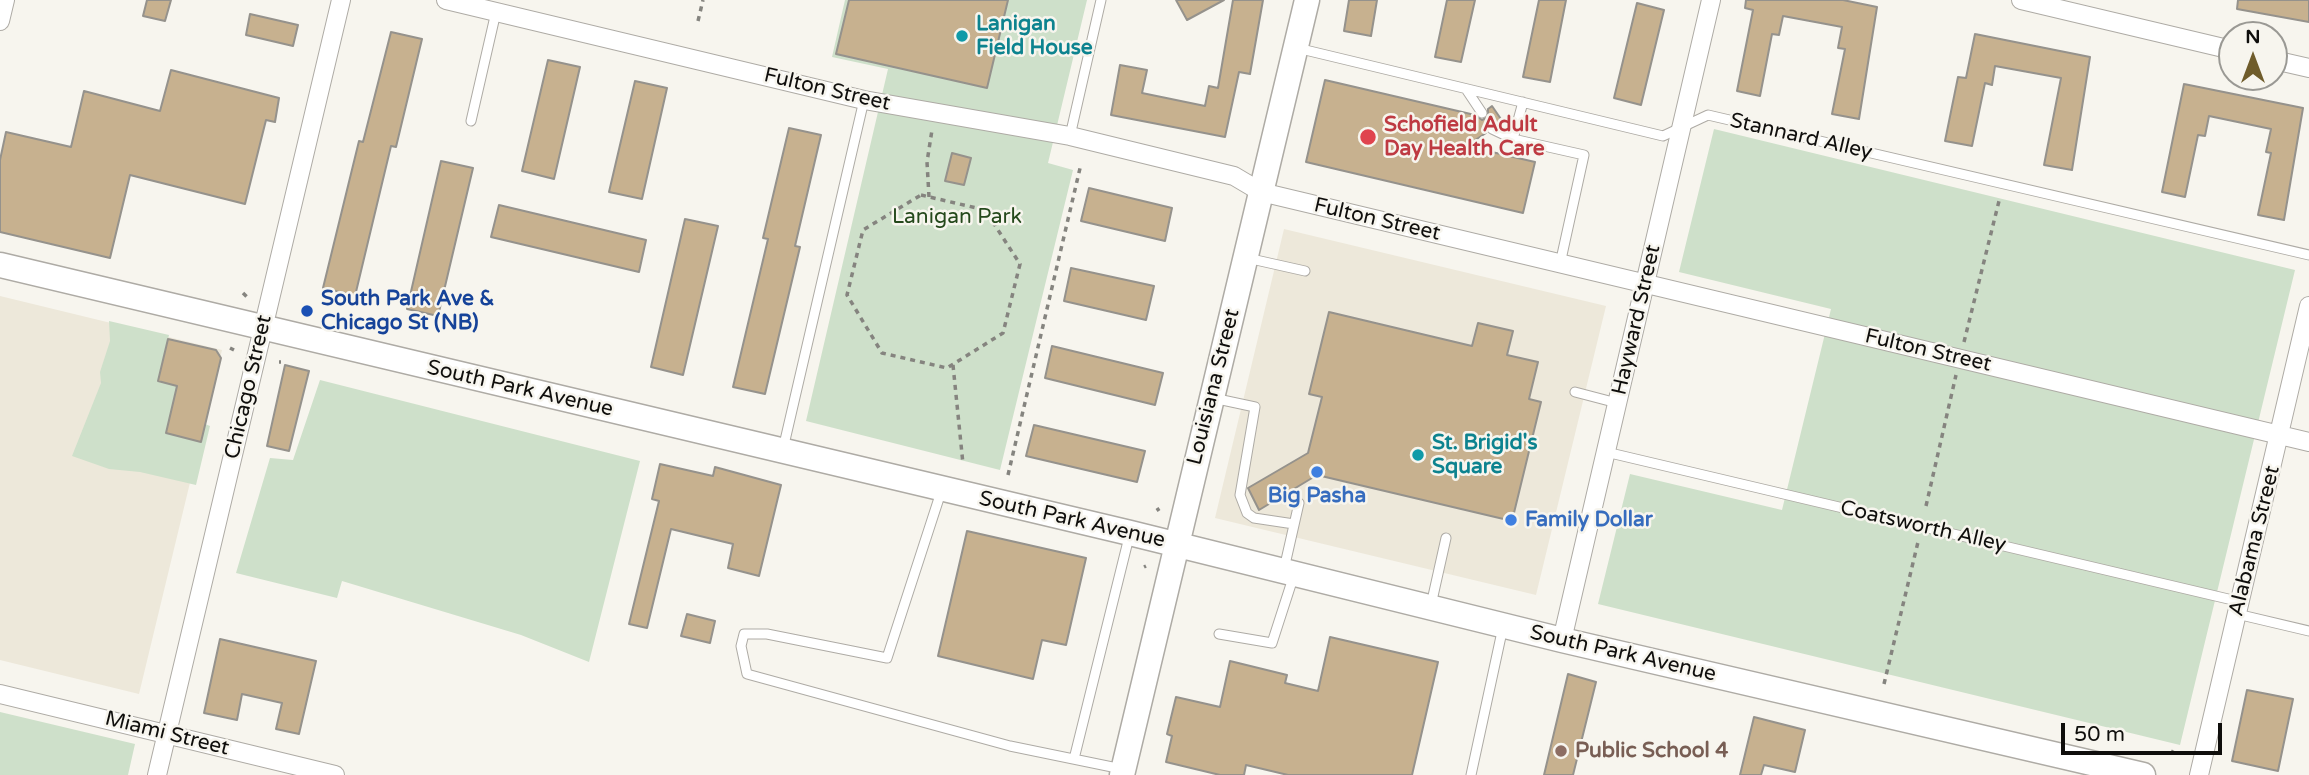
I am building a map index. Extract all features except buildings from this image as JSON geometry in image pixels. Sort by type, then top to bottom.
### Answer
[{"type":"street","points":[[0,21],[5,0]]},
{"type":"street","name":"Chicago Street","points":[[157,775],[341,0]]},
{"type":"street","name":"Fulton Street","points":[[446,0],[864,100],[1070,136],[1234,176],[1261,192],[2309,442]]},
{"type":"street","name":"Louisiana Street","points":[[1123,772],[1307,0]]},
{"type":"street","name":"Hayward Street","points":[[1562,640],[1711,0]]},
{"type":"street","points":[[2021,0],[2218,47]]},
{"type":"street","points":[[2288,63],[2309,68]]},
{"type":"street","name":"South Park Avenue","points":[[0,265],[1130,533],[1562,640],[2143,775]]},
{"type":"street","name":"Alabama Street","points":[[2199,775],[2281,435],[2309,306]]},
{"type":"street","name":"Miami Street","points":[[0,694],[335,775]]},
{"type":"lane","points":[[1070,136],[1101,0]]},
{"type":"lane","points":[[471,121],[496,12]]},
{"type":"lane","name":"Stannard Alley","points":[[1296,48],[1663,136],[1708,115],[2309,255]]},
{"type":"lane","points":[[1466,89],[1482,113]]},
{"type":"lane","points":[[783,452],[864,100]]},
{"type":"lane","points":[[1513,139],[1523,102]]},
{"type":"lane","points":[[1492,129],[1513,139],[1584,155],[1560,264]]},
{"type":"lane","points":[[1245,257],[1305,271]]},
{"type":"lane","points":[[1575,392],[1617,403]]},
{"type":"lane","points":[[1212,397],[1255,407],[1240,495],[1247,513],[1254,518],[1294,524]]},
{"type":"lane","name":"Coatsworth Alley","points":[[1606,452],[2239,608],[2309,631]]},
{"type":"lane","points":[[942,489],[887,658],[766,634],[744,634],[741,646],[747,674],[1010,746],[1123,772]]},
{"type":"lane","points":[[1219,634],[1272,643],[1289,572],[1299,503]]},
{"type":"lane","points":[[1074,759],[1130,533]]},
{"type":"lane","points":[[1430,606],[1446,538]]},
{"type":"lane","points":[[1471,775],[1503,625]]},
{"type":"path","points":[[698,21],[703,0]]},
{"type":"path","points":[[928,146],[929,197]]},
{"type":"path","points":[[1008,475],[1081,164]]},
{"type":"path","points":[[921,195],[985,211],[1020,264],[1003,332],[953,365],[947,368],[882,353],[847,295],[863,230],[921,195]]},
{"type":"path","points":[[1961,355],[2000,196]]},
{"type":"path","points":[[243,293],[247,297]]},
{"type":"path","points":[[953,365],[963,464]]},
{"type":"path","points":[[1926,506],[1958,369]]},
{"type":"path","points":[[1884,684],[1917,542]]},
{"type":"path","points":[[2171,751],[2178,755]]},
{"type":"shaded area","points":[[1284,229],[1606,306],[1536,595],[1215,518]]},
{"type":"shaded area","points":[[0,296],[222,350],[139,694],[0,660]]},
{"type":"green space","name":"Lanigan Park","points":[[845,0],[1087,0],[1048,163],[1073,170],[1000,470],[806,421],[888,69],[832,57]]},
{"type":"green space","points":[[1714,129],[2295,270],[2180,745],[1598,604],[1630,474],[1782,510],[1831,309],[1679,272]]},
{"type":"green space","points":[[109,321],[169,335],[158,381],[177,386],[166,433],[200,442],[205,424],[210,426],[196,485],[140,472],[109,469],[72,456],[101,383],[100,372],[110,341]]},
{"type":"green space","points":[[320,380],[640,461],[589,662],[521,635],[342,581],[337,598],[236,573],[270,458],[293,460]]},
{"type":"green space","points":[[0,712],[135,744],[128,775],[0,775]]},
{"type":"place","name":"Lanigan Field House","points":[[962,36]]},
{"type":"place","name":"Schofield Adult Day Health Care","points":[[1368,137]]},
{"type":"place","name":"South Park Ave & Chicago St (NB)","points":[[307,311]]},
{"type":"place","name":"St. Brigid's Square","points":[[1418,455]]},
{"type":"place","name":"Big Pasha","points":[[1317,472]]},
{"type":"place","name":"Family Dollar","points":[[1511,520]]},
{"type":"place","name":"Public School 4","points":[[1561,751]]}]
